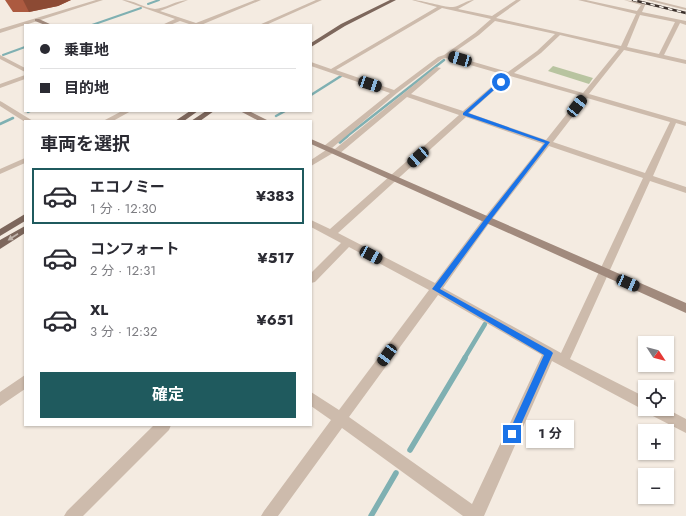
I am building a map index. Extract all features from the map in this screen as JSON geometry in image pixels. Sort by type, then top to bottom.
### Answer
[{"type":"main road","points":[[312,38],[345,19],[384,0]]},
{"type":"main road","points":[[312,44],[343,26],[394,0]]},
{"type":"main road","points":[[181,120],[193,112]]},
{"type":"main road","points":[[197,120],[209,112]]},
{"type":"main road","points":[[0,233],[24,218]]},
{"type":"main road","points":[[0,245],[24,230]]},
{"type":"street","points":[[0,31],[101,0]]},
{"type":"street","points":[[127,0],[194,24]]},
{"type":"street","points":[[155,11],[186,0]]},
{"type":"street","points":[[199,24],[259,0]]},
{"type":"street","points":[[264,24],[320,0]]},
{"type":"street","points":[[414,0],[425,1],[493,19],[686,62]]},
{"type":"street","points":[[453,9],[472,0]]},
{"type":"street","points":[[312,163],[406,94],[493,19],[518,0]]},
{"type":"street","points":[[580,0],[595,1],[686,23]]},
{"type":"street","points":[[269,516],[487,220],[624,47],[644,4],[626,0]]},
{"type":"street","points":[[648,0],[686,9]]},
{"type":"street","points":[[331,71],[441,6]]},
{"type":"street","points":[[168,24],[180,19]]},
{"type":"street","points":[[37,20],[47,24]]},
{"type":"street","points":[[661,56],[678,21]]},
{"type":"street","points":[[332,234],[509,74],[539,52],[559,33]]},
{"type":"street","points":[[332,150],[395,92],[440,58],[449,56],[686,124]]},
{"type":"street","points":[[0,57],[24,69]]},
{"type":"street","points":[[312,64],[395,92]]},
{"type":"street","points":[[0,86],[24,77]]},
{"type":"street","points":[[406,94],[686,190]]},
{"type":"street","points":[[0,103],[27,120]]},
{"type":"street","points":[[109,120],[126,112]]},
{"type":"street","points":[[245,112],[263,120]]},
{"type":"street","points":[[563,361],[674,120]]},
{"type":"street","points":[[312,141],[686,308]]},
{"type":"street","points":[[0,172],[24,160]]},
{"type":"street","points":[[312,224],[436,289],[563,361],[638,400]]},
{"type":"street","points":[[312,278],[348,242]]},
{"type":"street","points":[[312,399],[476,516],[549,353]]},
{"type":"street","points":[[0,400],[24,382]]},
{"type":"street","points":[[667,416],[686,426]]},
{"type":"street","points":[[72,516],[163,426]]},
{"type":"green space","points":[[553,66],[593,78],[589,84],[548,71]]},
{"type":"waterway","points":[[148,4],[159,0]]},
{"type":"waterway","points":[[95,24],[141,8]]},
{"type":"waterway","points":[[3,55],[24,47]]},
{"type":"waterway","points":[[346,137],[444,60]]},
{"type":"waterway","points":[[312,94],[341,76]]},
{"type":"waterway","points":[[276,116],[283,112]]},
{"type":"waterway","points":[[0,124],[13,118]]},
{"type":"waterway","points":[[340,142],[347,136]]},
{"type":"waterway","points":[[464,359],[485,324]]},
{"type":"waterway","points":[[410,450],[465,358]]},
{"type":"waterway","points":[[371,516],[396,473]]},
{"type":"railway","points":[[633,0],[686,13]]},
{"type":"route","points":[[501,82],[465,114],[548,142],[487,220],[436,289],[549,353],[512,434]]}]
